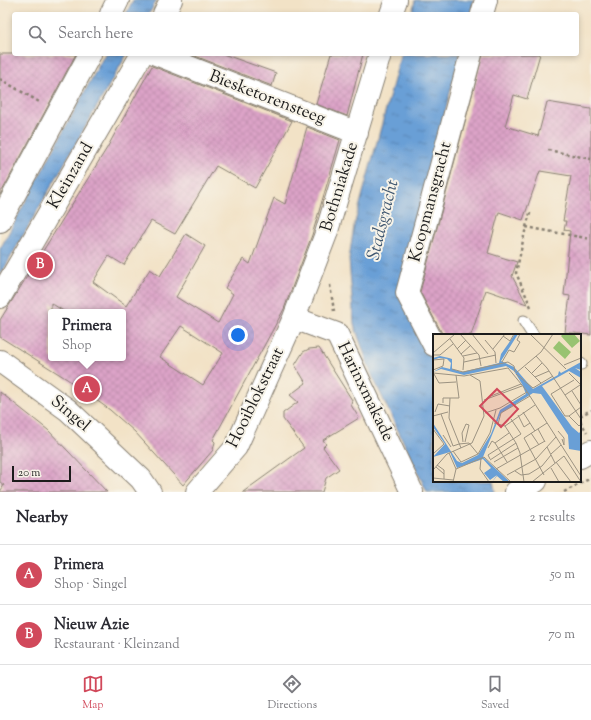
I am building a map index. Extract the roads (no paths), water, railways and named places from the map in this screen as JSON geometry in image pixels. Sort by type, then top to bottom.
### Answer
[{"type":"street","points":[[112,12],[118,0]]},
{"type":"street","points":[[165,12],[171,0]]},
{"type":"street","points":[[393,12],[396,0]]},
{"type":"street","points":[[483,12],[486,0]]},
{"type":"street","points":[[0,221],[89,56]]},
{"type":"street","name":"Kleinzand","points":[[0,298],[141,56]]},
{"type":"street","name":"Biesketorensteeg","points":[[161,56],[357,133]]},
{"type":"street","name":"Bothniakade","points":[[294,318],[326,234],[379,56]]},
{"type":"street","name":"Koopmansgracht","points":[[433,343],[407,293],[470,56]]},
{"type":"street","name":"Harinxmakade","points":[[294,318],[337,334],[412,492]]},
{"type":"street","name":"Hooiblokstraat","points":[[197,492],[236,447],[294,318]]},
{"type":"street","name":"Singel","points":[[0,361],[68,410],[141,479],[150,492]]},
{"type":"street","points":[[581,456],[591,451]]},
{"type":"street","points":[[506,482],[511,492]]},
{"type":"street","points":[[516,492],[534,482]]},
{"type":"lane","points":[[524,321],[532,334]]},
{"type":"water","points":[[133,0],[157,0],[150,12],[127,12]]},
{"type":"water","points":[[415,0],[474,0],[471,12],[412,12]]},
{"type":"water","points":[[104,56],[126,56],[0,276],[0,249]]},
{"type":"water","name":"Stadsgracht","points":[[400,56],[459,56],[398,294],[433,362],[433,482],[493,482],[495,492],[427,492],[371,373],[354,324],[349,259],[354,226]]},
{"type":"place","name":"Nieuw Azie","points":[[40,265]]},
{"type":"place","name":"Primera","points":[[87,389]]}]
